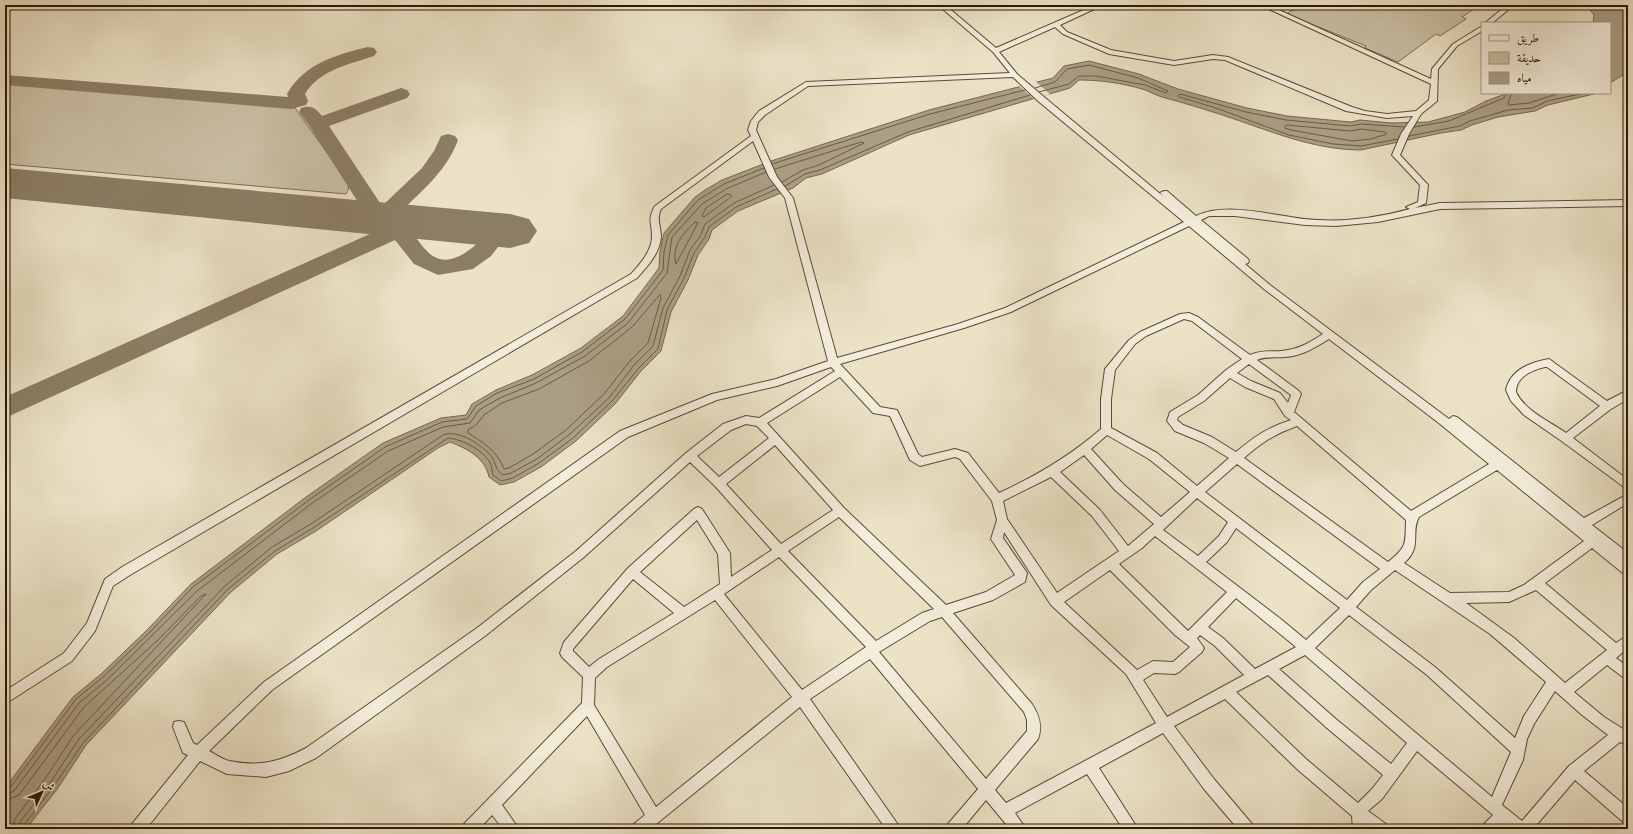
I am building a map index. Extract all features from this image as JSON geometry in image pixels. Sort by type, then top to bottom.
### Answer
[{"type":"street","points":[[940,5],[998,50],[1015,75],[1027,83]]},
{"type":"street","points":[[948,5],[998,50],[1027,83],[1044,99],[1192,221],[1285,294],[1465,429],[1580,526],[1593,541],[1628,570]]},
{"type":"street","points":[[998,50],[1100,5]]},
{"type":"street","points":[[1263,5],[1433,83]]},
{"type":"street","points":[[1489,22],[1511,5]]},
{"type":"street","points":[[1056,24],[1065,33],[1109,52],[1174,63],[1213,57],[1226,58],[1349,109],[1388,116],[1418,113]]},
{"type":"street","points":[[1386,218],[1422,202],[1424,185],[1396,155],[1405,134],[1418,113],[1433,101],[1435,69],[1455,45],[1481,29]]},
{"type":"street","points":[[1015,75],[806,84],[762,113],[755,121],[752,130],[773,176],[789,198],[833,363],[878,410],[892,413],[914,457],[917,460],[920,462],[955,453],[964,456],[997,499],[1002,520],[1055,601],[1120,660],[1135,678],[1165,725],[1209,784],[1247,829]]},
{"type":"street","points":[[5,698],[68,657],[91,627],[109,583],[126,571],[634,276],[646,263],[657,240],[653,216],[658,208],[755,136]]},
{"type":"street","points":[[137,829],[198,753],[268,686],[624,434],[715,397],[777,382],[833,363],[961,326],[1008,310],[1207,214],[1220,212],[1319,223],[1351,223],[1386,218],[1426,207],[1628,203]]},
{"type":"street","points":[[1192,221],[1266,288],[1444,421],[1497,464],[1628,560]]},
{"type":"street","points":[[997,499],[1053,472],[1086,450],[1106,430],[1106,399],[1110,369],[1132,342],[1143,334],[1183,316],[1189,316],[1296,394],[1288,413]]},
{"type":"street","points":[[1329,335],[1306,349],[1287,354],[1261,354],[1248,360],[1230,373],[1201,398],[1174,415],[1172,421],[1179,428],[1208,440],[1237,458],[1392,567],[1447,598],[1495,630],[1525,654],[1592,716],[1623,737],[1574,771],[1524,829]]},
{"type":"street","points":[[1607,406],[1549,364],[1543,364],[1518,376],[1511,386],[1512,393],[1518,402],[1528,412],[1566,438],[1628,486]]},
{"type":"street","points":[[179,726],[188,748],[227,767],[266,770],[289,764],[310,754],[481,632],[580,554],[690,456],[727,427],[746,420],[760,422],[841,372]]},
{"type":"street","points":[[1230,373],[1248,384],[1277,396],[1288,413],[1412,518]]},
{"type":"street","points":[[1566,438],[1607,406],[1628,394]]},
{"type":"street","points":[[760,422],[840,511],[943,610],[1028,708],[1033,717],[1035,726],[1033,734],[953,829]]},
{"type":"street","points":[[1055,601],[1127,552],[1260,438],[1274,430],[1300,422]]},
{"type":"street","points":[[1106,430],[1153,456],[1197,492],[1436,676],[1518,749]]},
{"type":"street","points":[[719,483],[774,439]]},
{"type":"street","points":[[1086,450],[1158,527],[1198,563],[1306,648],[1520,829]]},
{"type":"street","points":[[690,456],[719,483],[780,551],[873,650],[985,790],[1019,829]]},
{"type":"street","points":[[1004,812],[1306,648],[1348,608],[1367,586],[1406,555],[1410,546],[1412,518],[1414,514],[1497,464]]},
{"type":"street","points":[[1053,472],[1096,513],[1114,538],[1127,552]]},
{"type":"street","points":[[1580,526],[1628,498]]},
{"type":"street","points":[[654,817],[588,706],[589,675],[603,663],[684,614],[721,588],[840,511]]},
{"type":"street","points":[[589,675],[566,653],[566,650],[614,590],[698,512],[724,553],[721,588],[894,829]]},
{"type":"street","points":[[639,829],[801,698],[873,650],[926,617],[943,610],[989,596],[1021,578],[1021,574],[997,539],[1002,520]]},
{"type":"street","points":[[1198,563],[1223,539],[1235,521]]},
{"type":"street","points":[[1447,598],[1509,597],[1528,590],[1593,541]]},
{"type":"street","points":[[1111,564],[1198,648],[1179,666],[1170,669],[1153,667],[1135,678]]},
{"type":"street","points":[[632,572],[684,614]]},
{"type":"street","points":[[1536,583],[1612,654],[1628,675]]},
{"type":"street","points":[[1189,638],[1235,592]]},
{"type":"street","points":[[1200,628],[1220,642],[1255,677]]},
{"type":"street","points":[[1565,691],[1628,641]]},
{"type":"street","points":[[1269,668],[1332,724],[1393,774]]},
{"type":"street","points":[[1489,829],[1498,810],[1507,780],[1529,720],[1554,681]]},
{"type":"street","points":[[1227,692],[1289,754],[1359,813],[1381,829]]},
{"type":"street","points":[[469,829],[588,706]]},
{"type":"street","points":[[1360,829],[1358,818],[1361,809],[1377,794],[1416,742]]},
{"type":"street","points":[[1089,765],[1131,829]]},
{"type":"street","points":[[1574,771],[1628,817]]},
{"type":"street","points":[[493,805],[512,829]]},
{"type":"green space","points":[[1301,5],[1480,5],[1462,17],[1466,19],[1440,36],[1436,34],[1398,62],[1365,48],[1366,46],[1286,14]]},
{"type":"green space","points":[[5,82],[256,103],[295,108],[343,175],[348,184],[348,189],[346,194],[5,164]]},
{"type":"water","points":[[1586,5],[1628,5],[1628,72],[1611,82],[1611,22],[1593,22],[1594,15]]},
{"type":"water","points":[[1089,61],[1139,74],[1178,89],[1247,108],[1287,116],[1351,122],[1360,120],[1391,123],[1428,122],[1465,112],[1486,101],[1505,94],[1594,94],[1548,105],[1535,111],[1498,117],[1461,130],[1361,150],[1315,145],[1300,141],[1134,87],[1111,82],[1079,80],[1070,88],[909,135],[822,174],[806,178],[793,188],[738,211],[712,230],[709,239],[698,255],[688,280],[671,312],[661,351],[641,371],[615,404],[576,441],[541,467],[514,482],[500,485],[489,477],[484,464],[480,459],[469,451],[450,442],[438,448],[316,531],[277,554],[231,592],[86,745],[58,788],[26,829],[5,829],[5,788],[73,697],[101,674],[147,630],[191,584],[306,497],[383,443],[441,418],[466,415],[472,404],[496,390],[532,375],[581,348],[623,316],[659,268],[660,251],[664,233],[695,197],[722,180],[771,161],[929,110],[1053,78],[1064,66]]},
{"type":"pier","points":[[1035,81],[1050,94],[1035,100],[1019,86]]},
{"type":"taxiway","points":[[5,80],[291,103],[299,101],[296,94],[301,85],[308,77],[317,71],[337,62],[368,52]]},
{"type":"taxiway","points":[[318,124],[401,94]]},
{"type":"taxiway","points":[[308,112],[318,124]]},
{"type":"taxiway","points":[[318,124],[380,219]]},
{"type":"taxiway","points":[[380,219],[429,173],[444,151],[448,140]]},
{"type":"taxiway","points":[[380,219],[398,230]]},
{"type":"taxiway","points":[[398,230],[415,222]]},
{"type":"taxiway","points":[[398,230],[422,259],[438,267],[465,264],[483,251],[494,238],[493,229]]},
{"type":"taxiway","points":[[5,408],[398,230]]},
{"type":"runway","points":[[5,183],[510,231]]}]
